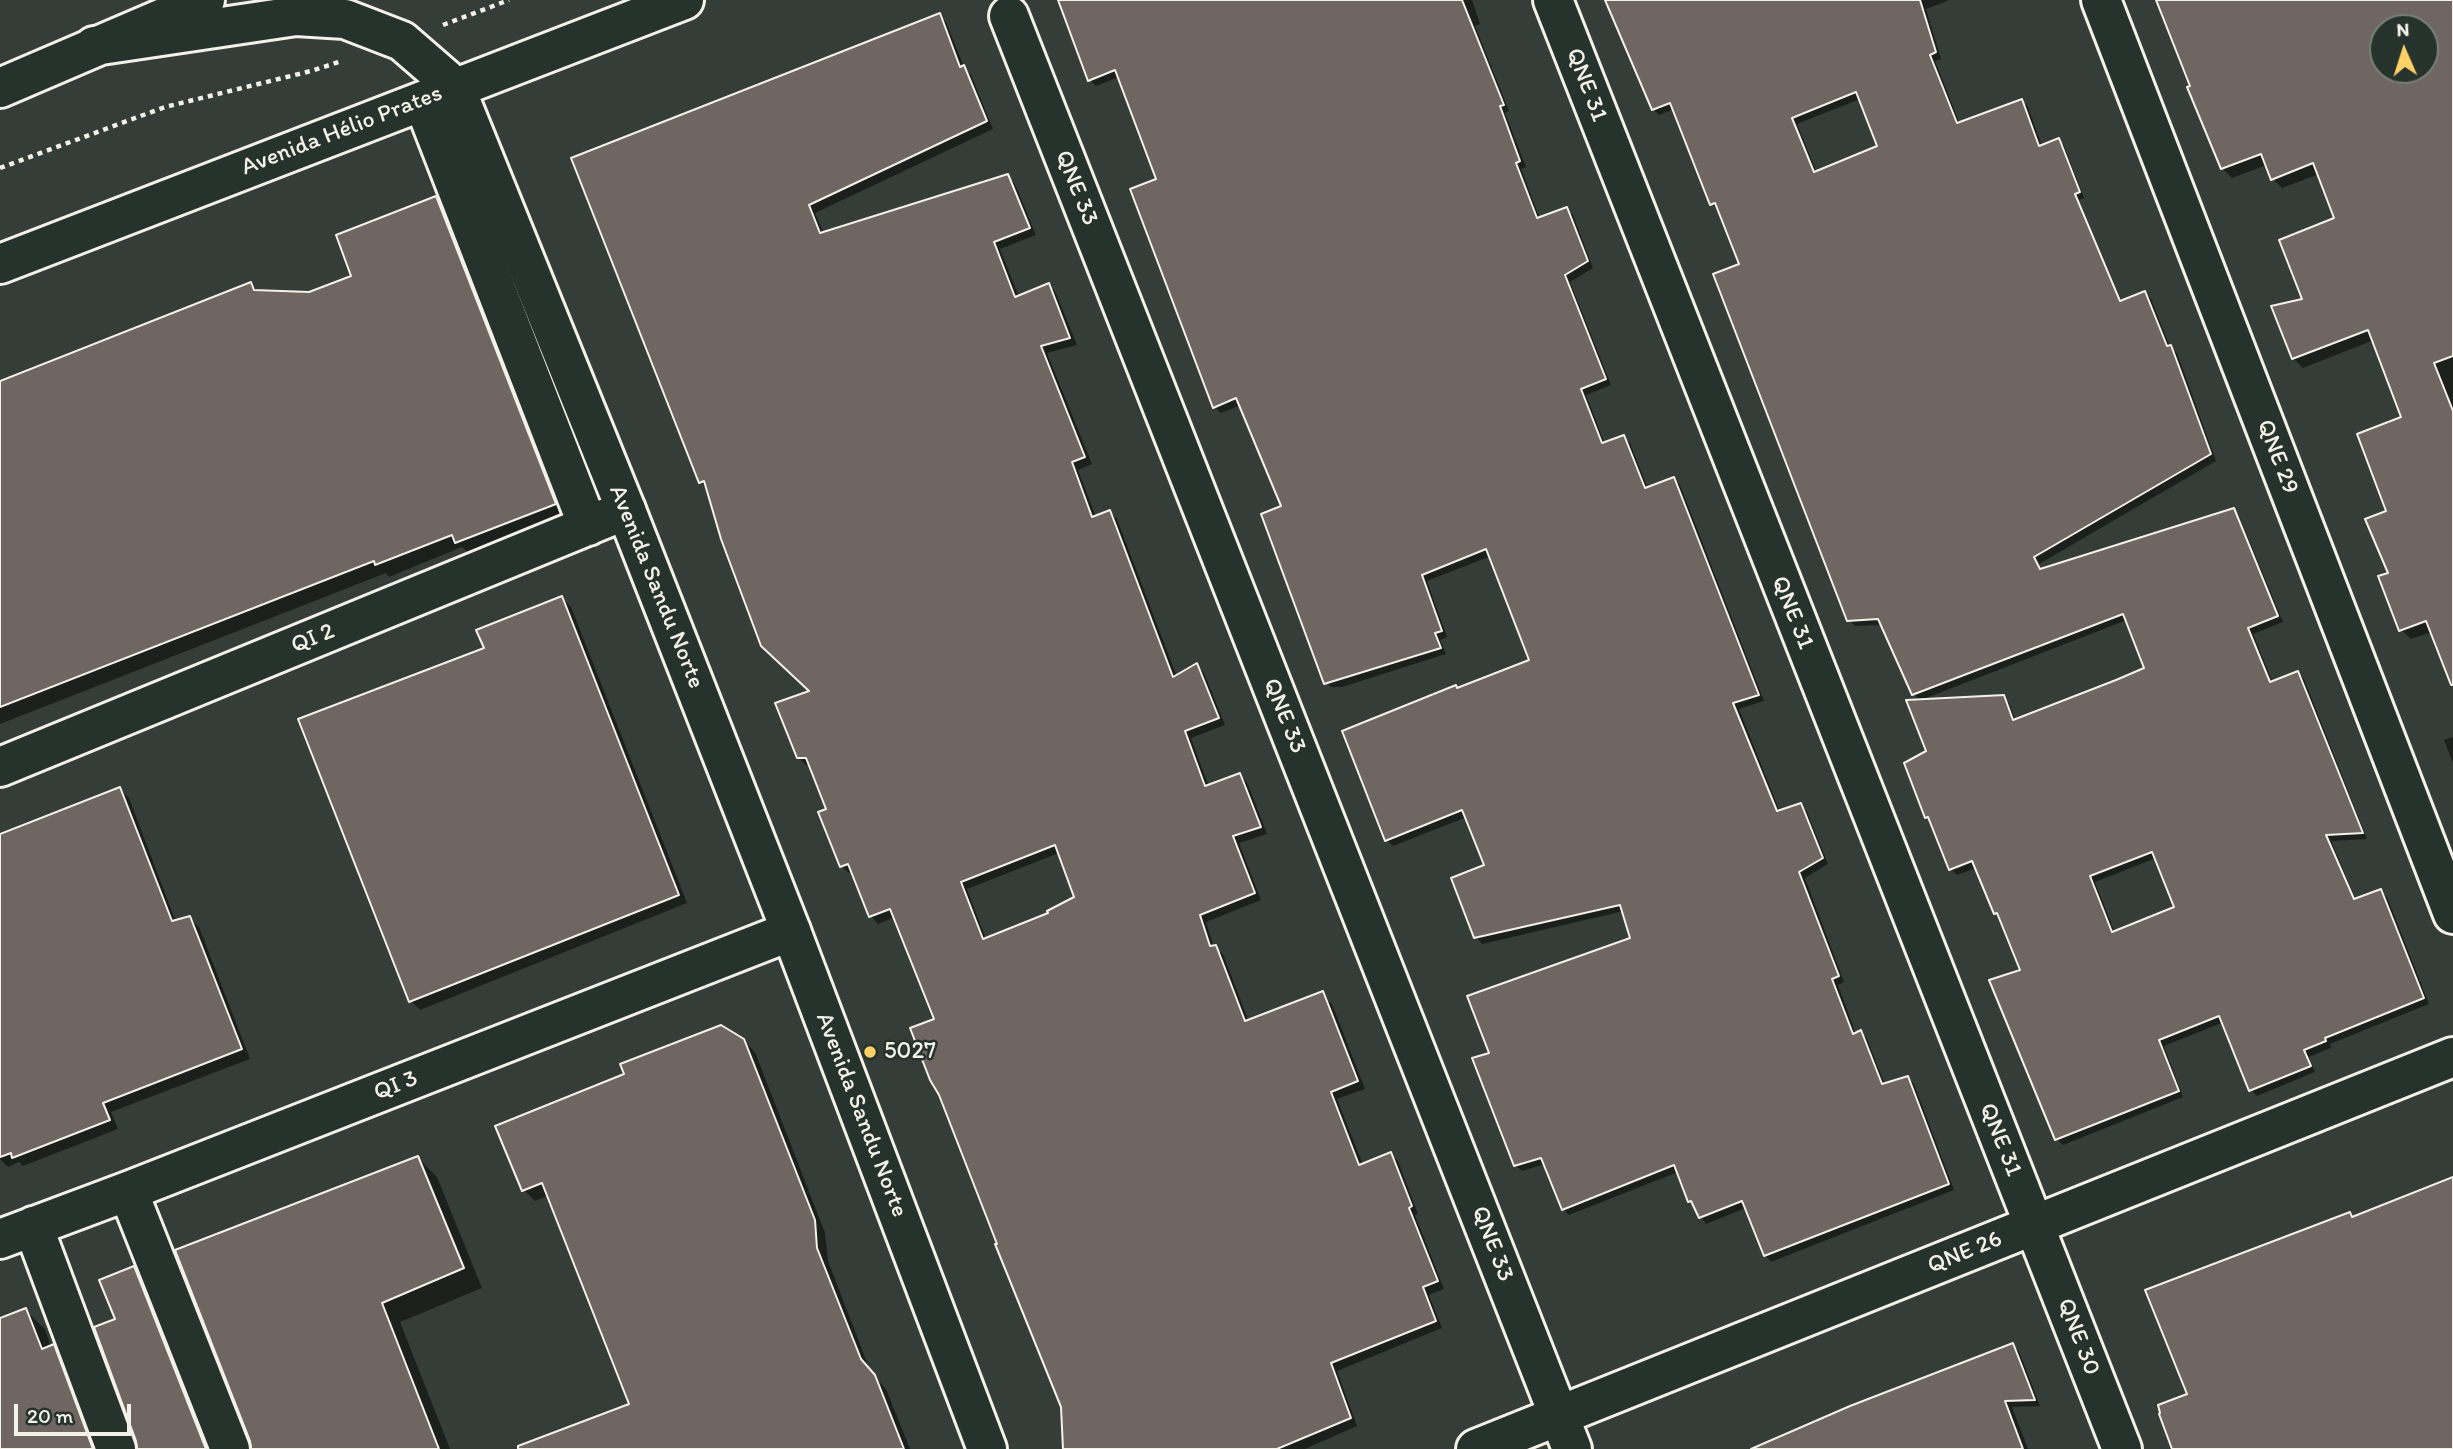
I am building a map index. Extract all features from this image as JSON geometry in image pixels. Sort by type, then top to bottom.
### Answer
[{"type":"street","points":[[0,88],[205,0]]},
{"type":"street","name":"Avenida Hélio Prates","points":[[0,264],[684,0]]},
{"type":"street","name":"QNE 31","points":[[1553,0],[2034,1225]]},
{"type":"street","name":"QNE 29","points":[[2101,0],[2453,914]]},
{"type":"street","name":"Avenida Sandu Norte","points":[[94,46],[296,16],[345,19],[402,41],[439,94],[626,510],[791,931],[987,1449]]},
{"type":"street","name":"QNE 33","points":[[1009,16],[1566,1432]]},
{"type":"street","points":[[439,94],[588,526]]},
{"type":"street","name":"QI 2","points":[[0,767],[626,510]]},
{"type":"street","name":"QI 3","points":[[17,1232],[791,931]]},
{"type":"street","name":"QNE 26","points":[[1476,1449],[1566,1432],[2034,1225],[2453,1056]]},
{"type":"street","points":[[128,1191],[230,1449]]},
{"type":"street","name":"QNE 30","points":[[2034,1225],[2122,1449]]},
{"type":"street","points":[[17,1232],[116,1449]]},
{"type":"path","points":[[0,169],[165,107],[311,71],[402,41],[509,0]]},
{"type":"building","points":[[1058,0],[1462,0],[1504,105],[1500,106],[1520,161],[1516,163],[1537,218],[1567,207],[1588,261],[1565,275],[1606,379],[1581,389],[1602,443],[1624,435],[1645,488],[1674,477],[1759,695],[1733,703],[1777,811],[1801,803],[1823,858],[1799,872],[1839,976],[1832,979],[1853,1034],[1861,1030],[1882,1084],[1908,1076],[1949,1184],[1764,1256],[1742,1201],[1699,1218],[1691,1201],[1688,1202],[1674,1165],[1562,1210],[1541,1158],[1514,1166],[1472,1058],[1489,1053],[1467,996],[1630,938],[1620,905],[1474,938],[1451,878],[1484,865],[1462,810],[1385,841],[1342,731],[1456,685],[1457,688],[1529,660],[1486,549],[1422,575],[1442,631],[1435,633],[1441,648],[1324,684],[1261,514],[1281,506],[1236,398],[1213,408],[1130,189],[1156,179],[1115,70],[1088,81]]},
{"type":"building","points":[[1605,0],[1920,0],[1936,52],[1930,55],[1957,123],[2022,99],[2039,146],[2059,138],[2080,192],[2075,194],[2120,301],[2145,291],[2167,346],[2171,345],[2211,454],[2034,557],[2040,569],[2234,508],[2278,616],[2248,628],[2270,682],[2298,671],[2363,833],[2326,835],[2354,899],[2381,889],[2424,998],[2325,1038],[2326,1041],[2304,1050],[2311,1066],[2249,1091],[2219,1016],[2159,1040],[2179,1091],[2055,1140],[1989,980],[2020,970],[1972,861],[1949,870],[1904,763],[1926,751],[1906,700],[2004,695],[2013,720],[2116,680],[2144,668],[2123,614],[1912,695],[1878,619],[1847,621],[1713,274],[1739,264],[1715,203],[1710,205],[1670,103],[1652,110]],"holes":[[[1856,92],[1877,146],[1814,172],[1792,118]],[[2152,852],[2174,907],[2112,932],[2090,876]]]},
{"type":"building","points":[[2156,0],[2453,0],[2453,356],[2434,363],[2453,411],[2453,685],[2426,621],[2399,631],[2378,576],[2388,573],[2365,519],[2386,511],[2357,434],[2401,417],[2368,330],[2292,359],[2271,306],[2302,299],[2279,240],[2334,218],[2313,163],[2271,180],[2261,154],[2221,169],[2187,87],[2190,86]]},
{"type":"building","points":[[940,13],[960,67],[964,65],[987,121],[809,205],[820,233],[1008,174],[1030,228],[994,242],[1015,297],[1049,283],[1070,338],[1041,346],[1085,457],[1072,462],[1092,517],[1110,510],[1173,677],[1197,663],[1219,718],[1185,731],[1205,786],[1240,773],[1261,827],[1233,836],[1255,893],[1200,915],[1210,946],[1216,945],[1245,1021],[1323,991],[1358,1081],[1331,1092],[1359,1165],[1391,1152],[1412,1206],[1409,1208],[1438,1281],[1423,1287],[1436,1321],[1331,1363],[1351,1418],[1277,1449],[1063,1449],[1061,1407],[995,1244],[939,1095],[930,1080],[910,1028],[934,1019],[890,909],[869,917],[848,864],[840,867],[818,812],[826,809],[806,758],[797,758],[775,703],[809,691],[761,646],[721,539],[704,481],[699,483],[571,158]],"holes":[[[1055,845],[1074,897],[1047,911],[1048,913],[983,939],[961,882]]]},
{"type":"building","points":[[436,196],[556,504],[455,543],[452,535],[375,565],[374,561],[0,707],[0,381],[251,282],[254,290],[309,292],[351,276],[336,235]]},
{"type":"building","points":[[562,596],[679,895],[409,1002],[298,719],[484,648],[476,630]]},
{"type":"building","points":[[120,787],[172,921],[190,916],[242,1049],[103,1103],[110,1120],[12,1158],[11,1153],[0,1157],[0,834]]},
{"type":"building","points":[[721,1025],[744,1039],[815,1220],[817,1248],[861,1359],[875,1375],[904,1449],[518,1449],[518,1446],[629,1404],[542,1183],[522,1191],[495,1126],[624,1074],[620,1064]]},
{"type":"building","points":[[418,1156],[464,1268],[382,1303],[439,1449],[251,1449],[175,1250]]},
{"type":"building","points":[[2453,1177],[2453,1449],[2172,1449],[2158,1405],[2187,1394],[2145,1290],[2350,1212],[2352,1217]]},
{"type":"building","points":[[134,1266],[206,1449],[137,1449],[94,1327],[115,1319],[99,1280]]},
{"type":"building","points":[[26,1308],[42,1349],[54,1344],[93,1449],[0,1449],[0,1318]]},
{"type":"building","points":[[2013,1343],[2035,1400],[2005,1401],[2023,1449],[1751,1449],[1850,1406]]},
{"type":"place","name":"5027","points":[[870,1052]]}]
